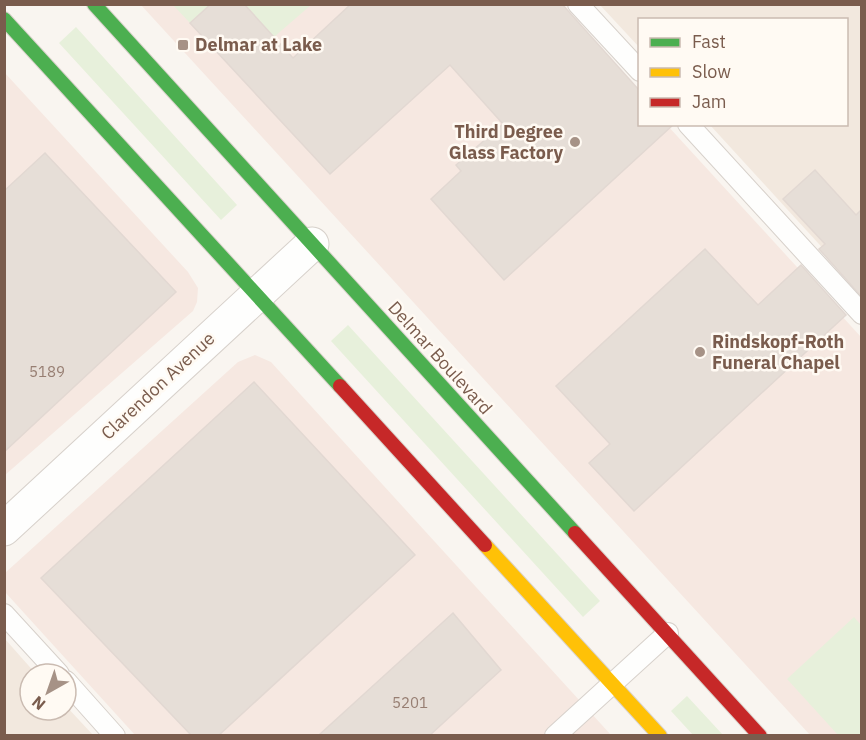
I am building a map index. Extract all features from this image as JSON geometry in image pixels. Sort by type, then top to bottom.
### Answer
[{"type":"main road","name":"Delmar Boulevard","points":[[94,4],[760,735]]},
{"type":"main road","points":[[4,19],[660,735]]},
{"type":"street","name":"Clarendon Avenue","points":[[4,529],[312,244]]},
{"type":"lane","points":[[578,4],[638,70]]},
{"type":"lane","points":[[690,126],[861,314]]},
{"type":"lane","points":[[4,614],[48,662]]},
{"type":"lane","points":[[555,735],[668,633]]},
{"type":"lane","points":[[78,694],[115,735]]},
{"type":"shaded area","points":[[141,5],[556,5],[638,94],[638,126],[668,126],[861,337],[861,735],[810,735]]},
{"type":"shaded area","points":[[600,5],[861,5],[861,290],[711,126],[848,126],[848,18],[638,18],[638,46]]},
{"type":"shaded area","points":[[4,72],[188,272],[198,288],[197,302],[193,311],[5,475]]},
{"type":"shaded area","points":[[255,355],[271,362],[611,735],[135,735],[78,672],[78,662],[69,662],[5,592],[5,573],[238,362]]},
{"type":"shaded area","points":[[5,639],[25,662],[18,662],[18,722],[78,722],[78,719],[93,735],[5,735]]},
{"type":"green space","points":[[173,5],[211,5],[190,23]]},
{"type":"green space","points":[[244,5],[311,5],[274,37]]},
{"type":"green space","points":[[76,27],[237,205],[221,220],[59,43]]},
{"type":"green space","points":[[348,325],[600,601],[583,617],[331,341]]},
{"type":"green space","points":[[854,617],[861,625],[861,735],[838,735],[787,679]]},
{"type":"green space","points":[[687,696],[723,735],[693,735],[671,711]]},
{"type":"building","name":"Third Degree Glass Factory","points":[[211,4],[244,4],[293,58],[351,4],[562,4],[638,89],[638,126],[672,126],[504,280],[431,199],[461,171],[456,165],[503,124],[450,65],[330,174],[190,23]]},
{"type":"building","points":[[45,153],[176,292],[4,452],[4,191]]},
{"type":"building","points":[[815,170],[856,215],[861,210],[861,296],[819,249],[825,244],[783,199]]},
{"type":"building","name":"Rindskopf-Roth Funeral Chapel","points":[[705,249],[758,305],[801,265],[846,315],[634,511],[589,463],[610,444],[556,386]]},
{"type":"building","points":[[254,382],[415,555],[219,735],[191,735],[41,578]]},
{"type":"building","points":[[453,613],[501,670],[430,735],[319,735]]},
{"type":"traffic: fast","points":[[94,4],[575,533]]},
{"type":"traffic: fast","points":[[4,19],[340,386]]},
{"type":"traffic: slow","points":[[485,545],[660,736]]},
{"type":"traffic: jam","points":[[340,386],[485,545]]},
{"type":"traffic: jam","points":[[575,533],[760,736]]},
{"type":"place","name":"Delmar at Lake","points":[[183,45]]},
{"type":"place","name":"Third Degree Glass Factory","points":[[575,142]]},
{"type":"place","name":"Rindskopf-Roth Funeral Chapel","points":[[700,352]]}]
